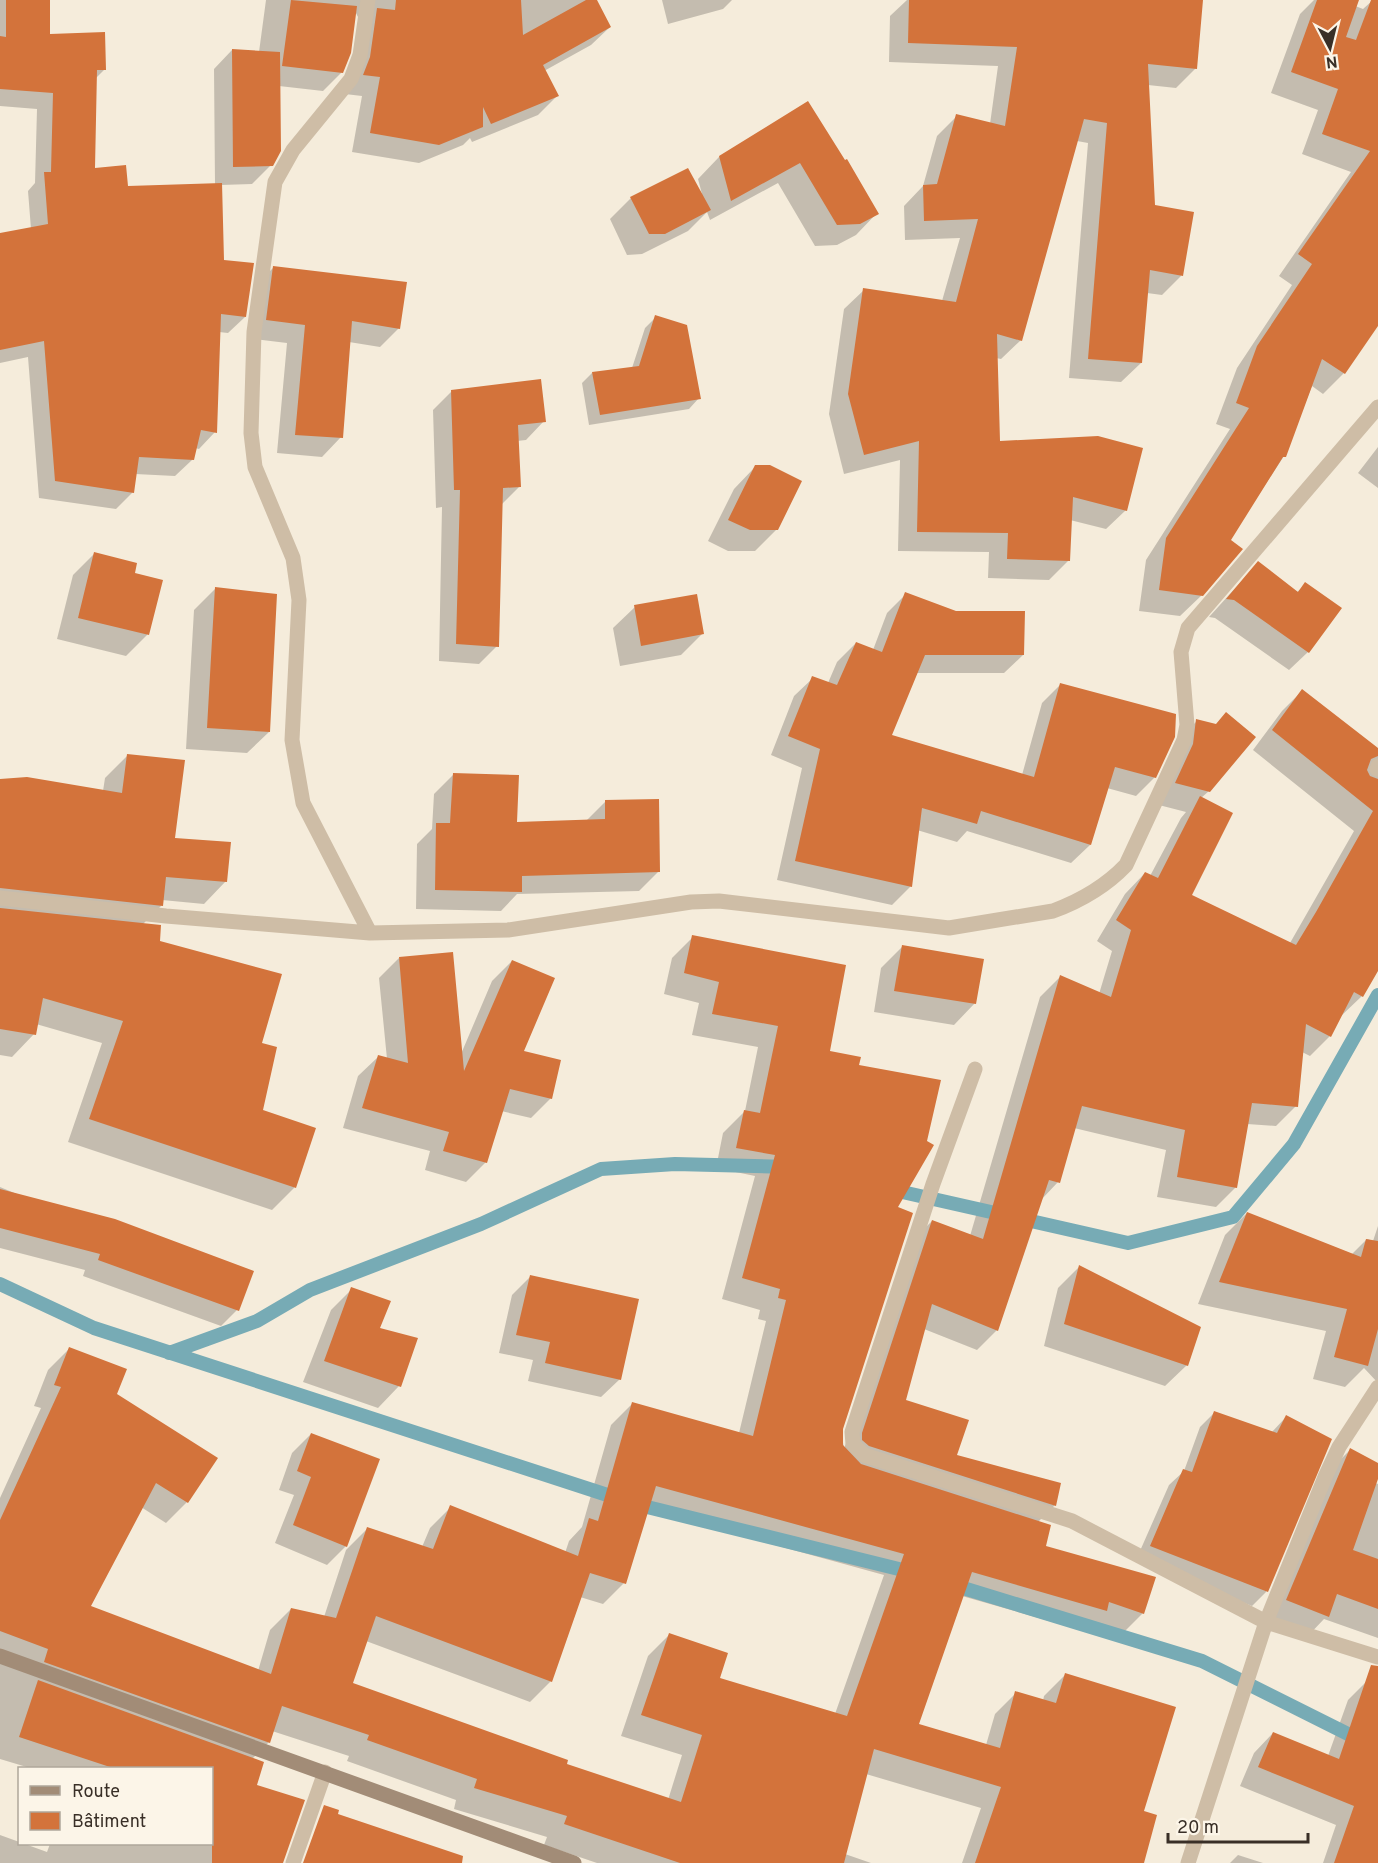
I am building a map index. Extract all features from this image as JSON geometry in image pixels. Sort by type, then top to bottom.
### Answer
[{"type":"street","points":[[368,0],[360,55],[351,79],[293,150],[275,182],[254,332],[250,433],[255,467],[293,558],[299,600],[292,740],[303,803],[370,933]]},
{"type":"street","points":[[0,898],[166,916],[370,933],[508,930],[700,901],[719,901],[949,928],[1053,911],[1070,905],[1112,880],[1126,865],[1184,740],[1187,725],[1181,652],[1188,628],[1378,407]]},
{"type":"street","points":[[975,1069],[933,1184],[852,1432],[853,1444],[864,1455],[1072,1521],[1266,1622],[1378,1657]]},
{"type":"street","points":[[1188,1863],[1266,1622],[1334,1457],[1378,1387]]},
{"type":"street","points":[[0,1656],[574,1863]]},
{"type":"street","points":[[293,1863],[325,1772]]},
{"type":"building","points":[[6,0],[50,0],[50,34],[105,32],[106,70],[97,70],[95,168],[126,165],[128,186],[222,183],[224,260],[254,263],[246,317],[221,314],[217,433],[201,430],[194,460],[139,457],[134,493],[55,481],[44,341],[0,350],[0,233],[48,224],[44,172],[51,172],[53,93],[0,89],[0,36],[6,37]]},
{"type":"building","points":[[291,0],[357,6],[351,53],[343,73],[282,66]]},
{"type":"building","points":[[396,0],[521,0],[523,35],[586,0],[597,0],[611,27],[543,65],[559,96],[491,124],[483,107],[483,127],[439,145],[370,133],[380,77],[363,75],[370,57],[377,8],[395,10]]},
{"type":"building","points":[[909,0],[1203,0],[1197,69],[1148,64],[1155,205],[1194,212],[1183,276],[1150,270],[1142,363],[1088,359],[1107,123],[1084,119],[1022,341],[997,334],[1000,441],[1098,436],[1143,448],[1127,511],[1073,497],[1070,561],[1007,559],[1008,533],[917,532],[919,441],[864,455],[848,394],[863,288],[956,302],[978,219],[924,221],[923,185],[937,184],[956,114],[1005,126],[1017,47],[908,43]]},
{"type":"building","points":[[1317,0],[1359,0],[1346,37],[1356,40],[1371,0],[1378,0],[1378,326],[1345,374],[1322,359],[1286,457],[1283,457],[1231,540],[1243,549],[1203,596],[1159,590],[1166,538],[1249,408],[1236,403],[1257,346],[1312,264],[1298,254],[1370,151],[1322,134],[1338,89],[1291,72]]},
{"type":"building","points":[[232,49],[280,52],[281,151],[273,166],[233,167]]},
{"type":"building","points":[[808,101],[845,160],[847,159],[879,214],[860,224],[837,225],[800,163],[731,201],[719,156]]},
{"type":"building","points":[[688,168],[711,210],[665,234],[649,234],[630,197]]},
{"type":"building","points":[[273,266],[407,282],[400,329],[352,321],[343,438],[295,435],[305,325],[266,320]]},
{"type":"building","points":[[655,315],[687,325],[701,399],[600,415],[592,372],[639,366]]},
{"type":"building","points":[[541,379],[546,422],[518,425],[521,487],[503,488],[499,647],[456,644],[460,490],[454,490],[451,390]]},
{"type":"building","points":[[755,465],[770,465],[802,481],[778,530],[750,530],[728,520]]},
{"type":"building","points":[[94,552],[137,563],[135,573],[163,580],[149,635],[78,618]]},
{"type":"building","points":[[1258,561],[1298,592],[1305,582],[1342,608],[1309,653],[1234,600],[1226,599]]},
{"type":"building","points":[[215,587],[277,594],[270,732],[207,728]]},
{"type":"building","points":[[905,592],[956,611],[1025,611],[1024,655],[925,655],[892,735],[1034,777],[1060,683],[1176,714],[1175,737],[1156,778],[1115,767],[1091,845],[981,811],[977,824],[922,808],[912,887],[795,861],[820,749],[788,736],[812,676],[837,685],[856,642],[882,652]]},
{"type":"building","points":[[697,594],[704,634],[641,646],[634,605]]},
{"type":"building","points":[[1302,689],[1378,748],[1378,756],[1371,759],[1367,770],[1370,776],[1378,779],[1378,971],[1363,997],[1354,992],[1331,1037],[1306,1024],[1298,1107],[1252,1103],[1237,1188],[1177,1177],[1185,1130],[1082,1106],[1060,1183],[1049,1180],[998,1331],[932,1304],[906,1400],[969,1420],[957,1455],[1061,1483],[1056,1506],[869,1446],[862,1440],[862,1433],[932,1220],[983,1239],[1060,975],[1111,997],[1131,930],[1116,920],[1145,872],[1158,878],[1200,796],[1233,813],[1192,895],[1296,945],[1316,912],[1373,811],[1272,730]]},
{"type":"building","points":[[1226,712],[1256,737],[1210,792],[1175,783],[1193,744],[1196,719],[1216,724]]},
{"type":"building","points":[[127,754],[185,760],[175,838],[231,842],[227,882],[166,877],[163,906],[0,888],[0,779],[27,777],[122,793]]},
{"type":"building","points":[[453,773],[519,775],[517,822],[605,819],[605,800],[659,799],[660,872],[522,876],[522,892],[435,890],[436,823],[450,823]]},
{"type":"building","points":[[0,908],[161,925],[160,941],[282,974],[262,1043],[277,1047],[263,1110],[316,1128],[296,1188],[89,1119],[123,1021],[43,998],[36,1035],[0,1029]]},
{"type":"building","points":[[692,935],[846,965],[830,1051],[861,1057],[859,1065],[941,1080],[927,1141],[934,1145],[898,1207],[913,1213],[843,1429],[843,1445],[861,1464],[1051,1525],[1046,1546],[1156,1577],[1144,1614],[1109,1602],[1107,1611],[972,1572],[919,1724],[1000,1748],[1015,1691],[1056,1703],[1065,1673],[1176,1707],[1144,1811],[1157,1815],[1144,1863],[975,1863],[1001,1787],[874,1749],[844,1863],[680,1863],[564,1824],[567,1816],[474,1788],[477,1779],[367,1740],[369,1735],[282,1706],[270,1743],[44,1662],[48,1649],[0,1631],[0,1520],[61,1387],[54,1385],[69,1347],[127,1369],[117,1394],[218,1458],[188,1503],[156,1483],[91,1606],[271,1674],[291,1608],[336,1618],[367,1527],[433,1549],[450,1505],[578,1556],[589,1518],[598,1521],[632,1402],[753,1436],[786,1300],[778,1298],[780,1289],[742,1278],[775,1155],[736,1148],[744,1110],[760,1113],[778,1026],[712,1014],[719,982],[684,973]],"holes":[[[656,1486],[904,1554],[847,1716],[720,1678],[728,1653],[669,1633],[641,1715],[702,1735],[681,1802],[567,1764],[568,1760],[353,1683],[376,1616],[552,1682],[590,1573],[626,1584]]]},
{"type":"building","points":[[902,945],[984,959],[976,1004],[894,991]]},
{"type":"building","points":[[453,952],[464,1071],[512,960],[555,978],[524,1051],[561,1060],[552,1099],[510,1089],[487,1163],[443,1151],[449,1132],[362,1108],[378,1055],[408,1063],[399,957]]},
{"type":"building","points":[[0,1189],[115,1219],[254,1271],[239,1311],[98,1260],[100,1254],[0,1228]]},
{"type":"building","points":[[1247,1212],[1361,1257],[1366,1239],[1378,1241],[1378,1329],[1368,1366],[1334,1357],[1347,1309],[1219,1282]]},
{"type":"building","points":[[1079,1265],[1201,1327],[1188,1366],[1064,1324]]},
{"type":"building","points":[[530,1275],[639,1299],[621,1380],[545,1363],[550,1342],[516,1335]]},
{"type":"building","points":[[351,1287],[391,1301],[380,1328],[418,1338],[401,1387],[324,1361]]},
{"type":"building","points":[[1214,1411],[1277,1433],[1286,1415],[1332,1439],[1268,1592],[1150,1546],[1183,1469],[1192,1472]]},
{"type":"building","points":[[311,1433],[380,1459],[347,1547],[293,1525],[311,1477],[297,1471]]},
{"type":"building","points":[[1350,1448],[1378,1463],[1378,1479],[1353,1550],[1378,1559],[1378,1609],[1337,1594],[1329,1617],[1286,1600]]},
{"type":"building","points":[[1371,1665],[1378,1666],[1378,1863],[1334,1863],[1354,1806],[1258,1767],[1273,1732],[1339,1759]]},
{"type":"building","points":[[38,1680],[264,1762],[257,1785],[305,1800],[283,1863],[212,1863],[213,1767],[110,1767],[19,1737]]},
{"type":"building","points":[[324,1805],[339,1810],[338,1814],[463,1856],[462,1863],[303,1863]]},
{"type":"waterway","points":[[889,1189],[1128,1243],[1233,1217],[1294,1144],[1378,995]]},
{"type":"waterway","points":[[169,1353],[257,1321],[310,1290],[481,1224],[601,1169],[675,1164],[789,1167]]},
{"type":"waterway","points":[[0,1284],[94,1328],[635,1504],[915,1573]]},
{"type":"waterway","points":[[950,1584],[1202,1661],[1378,1749]]}]
